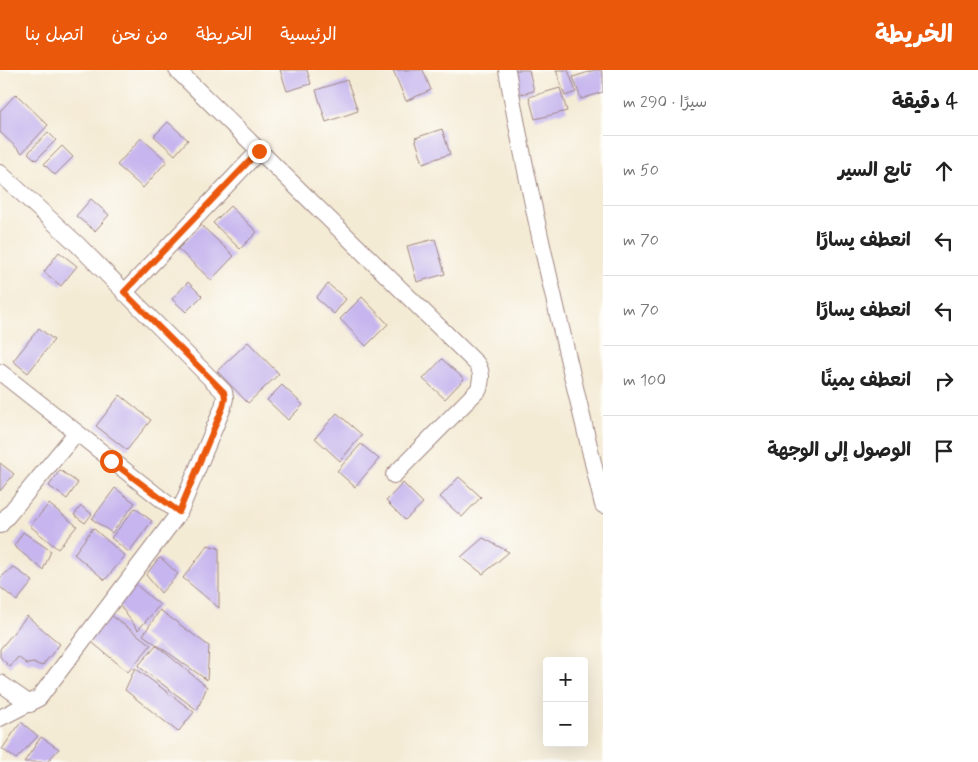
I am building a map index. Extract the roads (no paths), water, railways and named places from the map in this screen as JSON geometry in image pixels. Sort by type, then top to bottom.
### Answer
[{"type":"street","points":[[177,70],[481,370],[482,380],[479,389],[394,475]]},
{"type":"street","points":[[508,70],[516,122],[565,345],[603,504]]},
{"type":"street","points":[[124,292],[259,151]]},
{"type":"street","points":[[0,173],[77,244],[224,392],[225,398],[223,407],[179,512],[39,698],[0,718]]},
{"type":"street","points":[[0,372],[179,512]]},
{"type":"street","points":[[0,525],[76,433]]},
{"type":"street","points":[[0,683],[30,704]]}]
